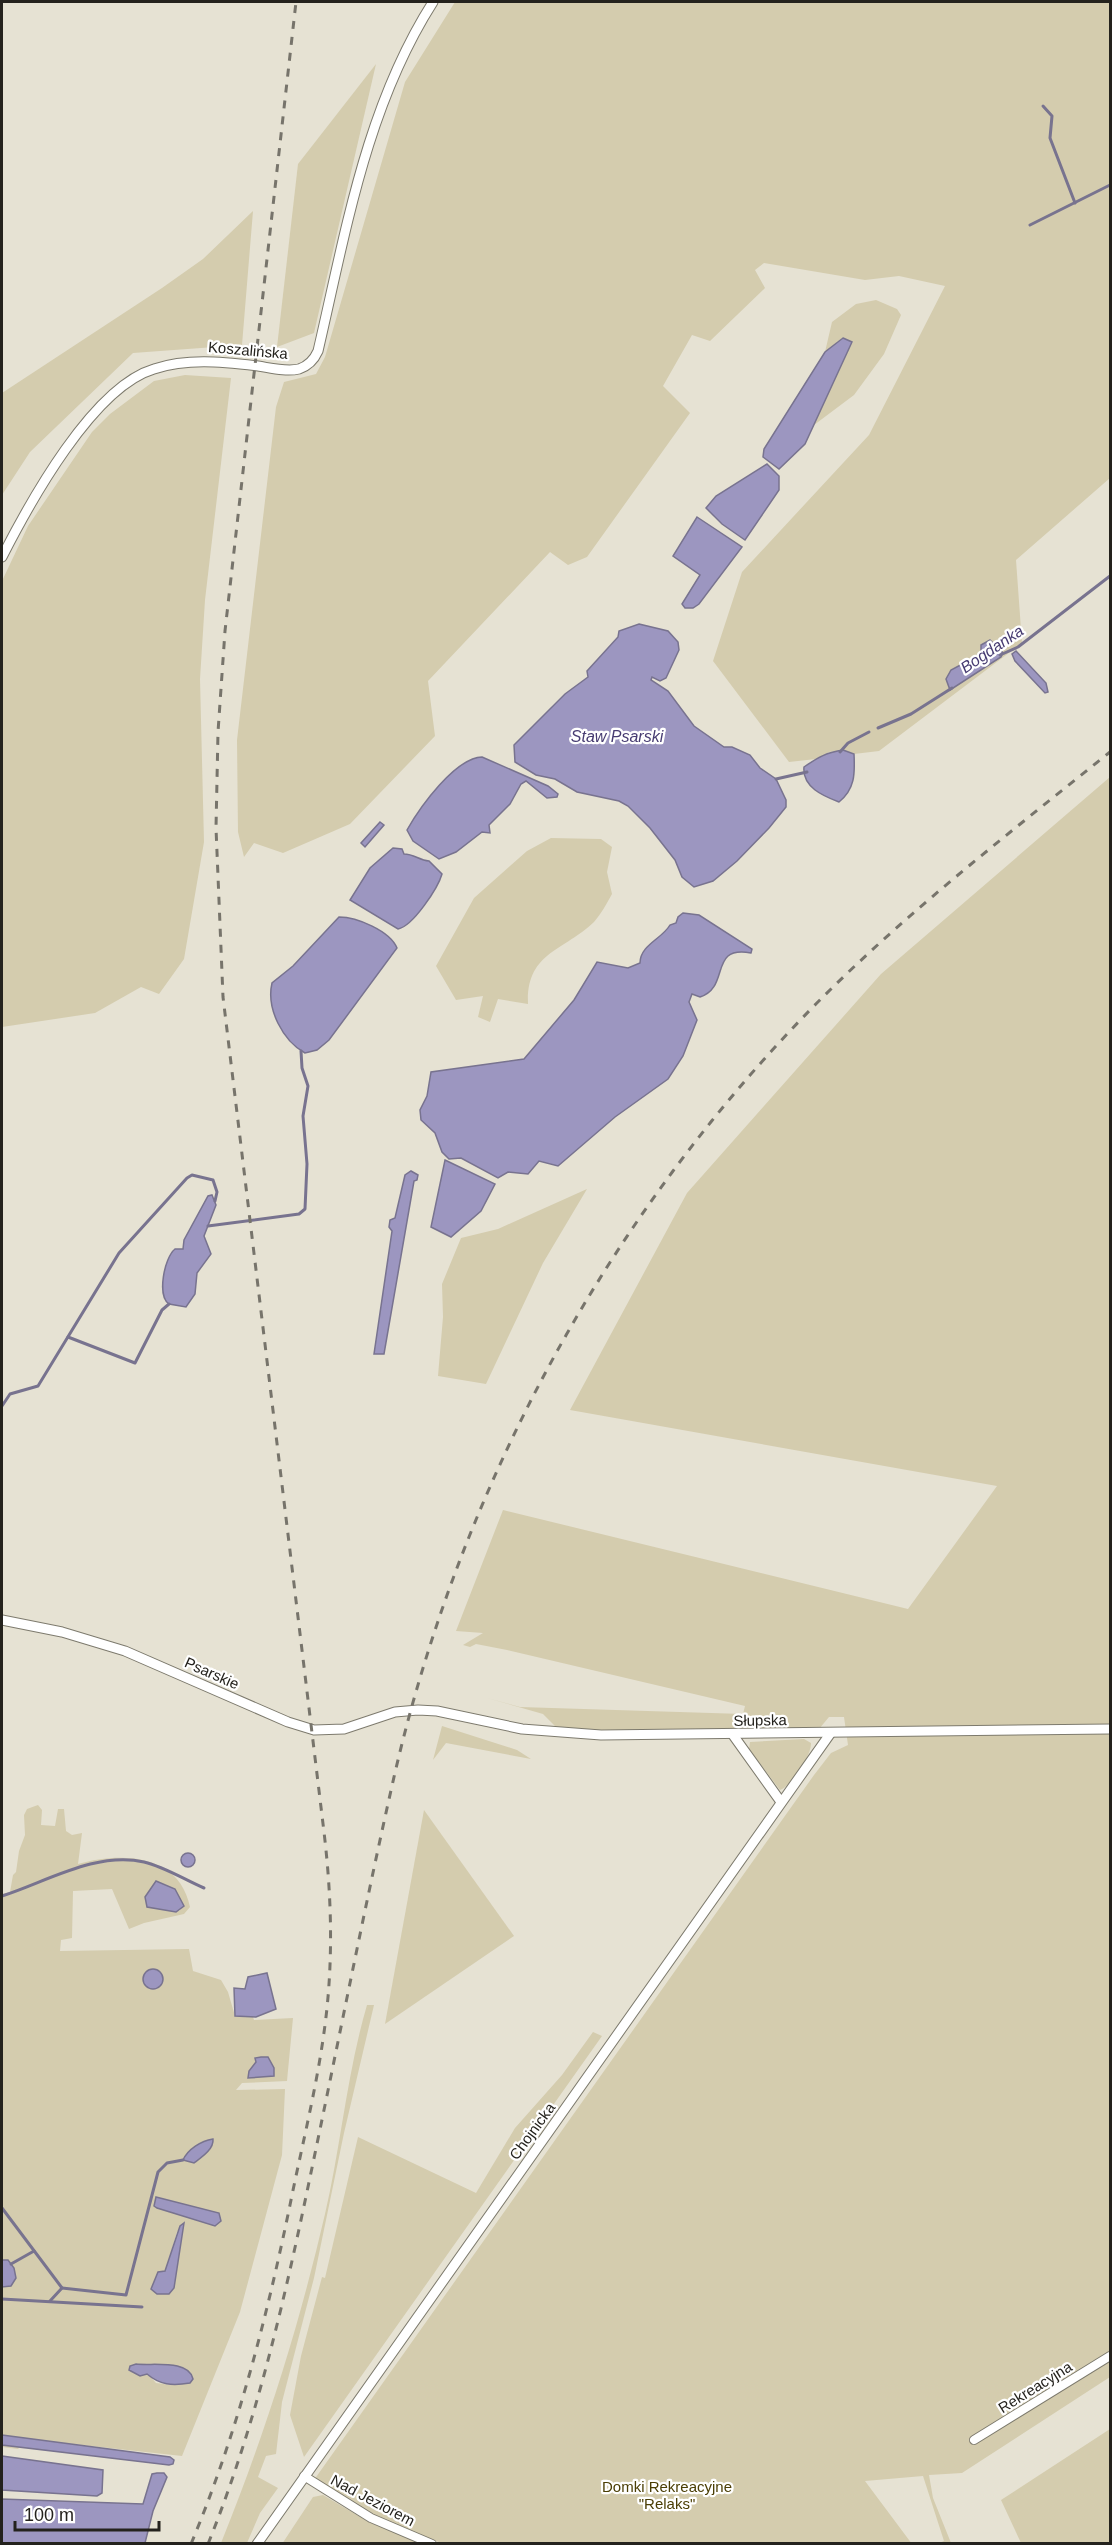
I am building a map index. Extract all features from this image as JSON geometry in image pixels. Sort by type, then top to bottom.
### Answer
[{"type":"street","name":"Koszalińska","points":[[2,557],[78,432],[103,401],[126,381],[154,368],[187,362],[224,362],[291,370],[306,366],[314,359],[318,351],[358,178],[376,120],[403,55],[433,2]]},
{"type":"street","name":"Psarskie","points":[[2,1620],[62,1632],[124,1651],[306,1728],[344,1729],[395,1712],[411,1710]]},
{"type":"street","name":"Słupska","points":[[411,1710],[437,1711],[550,1732],[625,1736],[1110,1729]]},
{"type":"street","name":"Chojnicka","points":[[257,2544],[830,1734]]},
{"type":"street","points":[[733,1735],[781,1802]]},
{"type":"street","name":"Rekreacyjna","points":[[974,2440],[1110,2356]]},
{"type":"street","name":"Nad Jeziorem","points":[[304,2476],[371,2518],[432,2544]]},
{"type":"green space","points":[[455,2],[1110,2],[1110,478],[1016,560],[1022,643],[879,751],[854,754],[843,750],[829,752],[816,759],[789,762],[713,661],[742,572],[869,435],[945,286],[899,276],[865,280],[764,263],[755,270],[765,288],[710,341],[692,335],[663,386],[690,413],[587,557],[568,565],[550,552],[428,681],[435,736],[350,824],[283,853],[254,843],[244,857],[238,832],[237,740],[276,407],[284,382],[316,374],[325,357],[405,82]]},
{"type":"green space","points":[[376,64],[314,333],[277,347],[298,164]]},
{"type":"green space","points":[[253,211],[242,345],[133,353],[30,452],[2,495],[2,393],[203,259]]},
{"type":"green space","points":[[876,300],[897,309],[901,315],[884,354],[854,395],[814,425],[852,342],[842,338],[825,352],[832,322],[856,304]]},
{"type":"green space","points":[[185,375],[231,378],[205,600],[200,679],[204,842],[184,959],[159,994],[141,987],[95,1013],[2,1027],[2,581],[28,526],[92,432],[110,414],[154,381]]},
{"type":"green space","name":"Domki Rekreacyjne \"Relaks\"","points":[[1110,777],[1110,2377],[962,2473],[929,2475],[933,2498],[951,2543],[939,2543],[944,2541],[923,2476],[865,2481],[912,2544],[442,2543],[425,2537],[376,2515],[314,2480],[814,1775],[831,1753],[848,1745],[844,1717],[829,1717],[819,1729],[594,1731],[556,1727],[543,1714],[487,1698],[520,1707],[743,1714],[745,1706],[507,1650],[476,1644],[470,1647],[463,1645],[483,1633],[456,1631],[503,1510],[908,1609],[997,1486],[570,1410],[687,1193],[881,974]]},
{"type":"green space","points":[[551,838],[601,839],[612,847],[607,872],[612,894],[594,922],[540,963],[533,973],[528,1004],[498,999],[490,1022],[478,1017],[483,996],[456,1000],[436,966],[474,898],[527,851]]},
{"type":"green space","points":[[587,1189],[543,1263],[486,1384],[438,1376],[443,1317],[442,1284],[461,1238],[498,1229]]},
{"type":"green space","points":[[442,1726],[517,1750],[531,1759],[446,1743],[433,1760]]},
{"type":"green space","points":[[804,1739],[811,1743],[805,1762],[795,1777],[780,1790],[749,1749],[750,1742]]},
{"type":"green space","points":[[38,1805],[42,1810],[41,1825],[55,1826],[58,1809],[64,1809],[66,1831],[72,1835],[82,1833],[78,1864],[94,1860],[129,1858],[161,1866],[174,1876],[184,1889],[190,1907],[184,1914],[144,1923],[129,1929],[112,1889],[73,1891],[72,1938],[61,1940],[60,1951],[189,1949],[193,1971],[221,1980],[228,1992],[235,2016],[253,2017],[254,2020],[293,2018],[287,2081],[242,2083],[236,2090],[285,2089],[282,2155],[240,2312],[182,2456],[27,2439],[18,2449],[2,2447],[2,2287],[11,2286],[14,2268],[8,2260],[2,2260],[2,1894],[10,1892],[13,1875],[16,1872],[19,1851],[25,1835],[24,1815],[27,1809]],"holes":[[[156,1881],[177,1893],[182,1908],[179,1911],[147,1906],[145,1897]],[[184,2224],[174,2288],[158,2272],[165,2272],[177,2232]],[[153,2366],[183,2367],[172,2385],[156,2383],[150,2376],[143,2374]]]},
{"type":"green space","points":[[424,1810],[514,1936],[385,2024]]},
{"type":"green space","points":[[367,2005],[374,2005],[344,2133],[314,2278],[282,2402],[276,2454],[266,2456],[258,2477],[278,2488],[260,2513],[247,2543],[221,2543],[266,2422],[304,2298],[325,2214],[354,2057]]},
{"type":"green space","points":[[593,2032],[602,2036],[304,2457],[290,2415],[301,2356],[322,2277],[325,2278],[358,2137],[476,2193],[515,2128],[562,2075]]},
{"type":"green space","points":[[1110,2429],[1110,2543],[1021,2543],[1001,2500]]},
{"type":"green space","points":[[323,2495],[367,2521],[425,2544],[282,2544],[313,2497]]},
{"type":"water","points":[[843,338],[852,342],[805,444],[779,469],[763,457],[764,449],[825,352]]},
{"type":"water","points":[[767,464],[779,476],[779,490],[745,540],[722,524],[706,508],[716,496]]},
{"type":"water","points":[[697,517],[742,547],[699,604],[693,608],[685,608],[682,604],[700,575],[673,556]]},
{"type":"water","name":"Staw Psarski","points":[[639,624],[668,631],[678,642],[679,650],[666,678],[660,681],[652,677],[651,680],[668,691],[694,726],[724,747],[732,747],[750,755],[760,768],[776,779],[786,800],[786,807],[737,861],[713,881],[694,887],[682,877],[675,860],[650,828],[628,806],[619,801],[577,792],[555,779],[536,775],[515,762],[514,745],[565,694],[588,677],[587,671],[618,637],[619,631]]},
{"type":"water","points":[[990,640],[1003,653],[1001,657],[950,690],[946,679],[951,670],[981,654],[981,645]]},
{"type":"water","points":[[1016,651],[1046,683],[1048,692],[1045,693],[1015,661],[1012,654]]},
{"type":"water","points":[[843,750],[854,754],[854,775],[848,792],[839,802],[820,794],[810,785],[804,774],[804,767],[822,756]]},
{"type":"water","points":[[482,757],[548,786],[558,794],[557,797],[547,798],[526,781],[521,784],[510,804],[489,825],[490,833],[482,832],[456,852],[439,859],[413,841],[407,830],[429,797],[450,774],[472,759]]},
{"type":"water","points":[[380,822],[384,825],[365,847],[361,843]]},
{"type":"water","points":[[393,848],[402,849],[404,854],[429,861],[442,874],[430,897],[417,914],[398,929],[350,900],[370,868]]},
{"type":"water","points":[[683,913],[699,915],[752,949],[751,953],[738,952],[729,955],[724,961],[715,985],[709,992],[700,997],[692,994],[689,1002],[697,1020],[683,1056],[668,1079],[615,1117],[558,1166],[539,1161],[528,1174],[508,1172],[498,1178],[461,1158],[449,1159],[442,1152],[435,1133],[421,1120],[420,1110],[427,1096],[431,1072],[524,1059],[574,1000],[597,962],[628,968],[640,963],[647,947],[670,925],[676,923],[678,917]]},
{"type":"water","points":[[339,917],[355,919],[372,926],[388,936],[397,948],[329,1040],[317,1050],[305,1053],[290,1041],[278,1023],[272,1003],[272,983],[293,966]]},
{"type":"water","points":[[445,1160],[495,1184],[481,1211],[451,1237],[431,1227]]},
{"type":"water","points":[[411,1171],[418,1175],[417,1180],[414,1181],[384,1354],[374,1354],[392,1231],[389,1227],[390,1220],[395,1218],[405,1175]]},
{"type":"water","points":[[212,1195],[216,1205],[204,1236],[211,1254],[197,1273],[195,1294],[186,1307],[169,1304],[163,1293],[163,1277],[168,1260],[175,1249],[183,1249],[184,1240],[208,1196]]},
{"type":"water","points":[[188,1853],[193,1855],[195,1860],[193,1865],[188,1867],[183,1865],[181,1860],[183,1855]]},
{"type":"water","points":[[156,1881],[175,1889],[184,1906],[176,1912],[147,1907],[145,1897]]},
{"type":"water","points":[[153,1969],[160,1972],[163,1979],[160,1986],[153,1989],[146,1986],[143,1979],[146,1972]]},
{"type":"water","points":[[267,1973],[276,2009],[256,2017],[235,2016],[234,1988],[245,1989],[248,1977]]},
{"type":"water","points":[[268,2057],[274,2068],[274,2076],[248,2078],[249,2071],[256,2062],[255,2058]]},
{"type":"water","points":[[213,2139],[210,2149],[194,2163],[183,2160],[195,2146]]},
{"type":"water","points":[[156,2197],[219,2213],[221,2221],[215,2226],[157,2208],[154,2206]]},
{"type":"water","points":[[184,2223],[174,2288],[169,2294],[157,2294],[151,2289],[158,2272],[165,2271],[180,2226]]},
{"type":"water","points":[[2,2260],[8,2260],[14,2268],[16,2278],[11,2286],[2,2287]]},
{"type":"water","points":[[136,2364],[185,2368],[193,2379],[190,2383],[184,2384],[162,2382],[147,2374],[140,2376],[129,2370],[130,2366]]},
{"type":"water","points":[[2,2435],[170,2457],[174,2460],[173,2464],[169,2465],[2,2445]]},
{"type":"water","points":[[2,2456],[103,2470],[102,2493],[97,2496],[2,2490]]},
{"type":"water","points":[[164,2473],[167,2477],[153,2511],[145,2543],[2,2543],[2,2499],[143,2504],[152,2474]]},
{"type":"waterway","points":[[1043,106],[1052,116],[1050,138],[1075,203]]},
{"type":"waterway","points":[[1030,225],[1110,185]]},
{"type":"waterway","name":"Bogdanka","points":[[1000,655],[1018,647],[1110,576]]},
{"type":"waterway","name":"Bogdanka","points":[[878,728],[911,714],[952,688]]},
{"type":"waterway","name":"Bogdanka","points":[[840,752],[848,743],[869,732]]},
{"type":"waterway","name":"Bogdanka","points":[[776,779],[807,772]]},
{"type":"waterway","points":[[208,1226],[299,1214],[305,1209],[307,1164],[303,1116],[308,1086],[302,1068],[301,1051]]},
{"type":"waterway","points":[[2,1406],[10,1394],[38,1386],[119,1253],[187,1178],[192,1175],[213,1180],[217,1192],[215,1201]]},
{"type":"waterway","points":[[68,1337],[135,1363],[162,1310],[169,1304]]},
{"type":"waterway","points":[[2,1896],[90,1864],[126,1860],[152,1864],[204,1888]]},
{"type":"waterway","points":[[62,2288],[126,2295],[158,2172],[167,2163],[183,2160]]},
{"type":"waterway","points":[[2,2208],[62,2288],[50,2301]]},
{"type":"waterway","points":[[11,2264],[34,2251]]},
{"type":"waterway","points":[[2,2299],[142,2307]]},
{"type":"railway","points":[[191,2544],[236,2419],[271,2291],[316,2083],[327,2008],[331,1942],[324,1832],[223,997],[216,828],[218,732],[225,631],[296,2]]},
{"type":"railway","points":[[208,2544],[242,2450],[281,2308],[383,1825],[422,1670],[458,1565],[501,1463],[550,1364],[606,1269],[668,1178],[737,1091],[811,1009],[919,908],[1110,752]]}]
